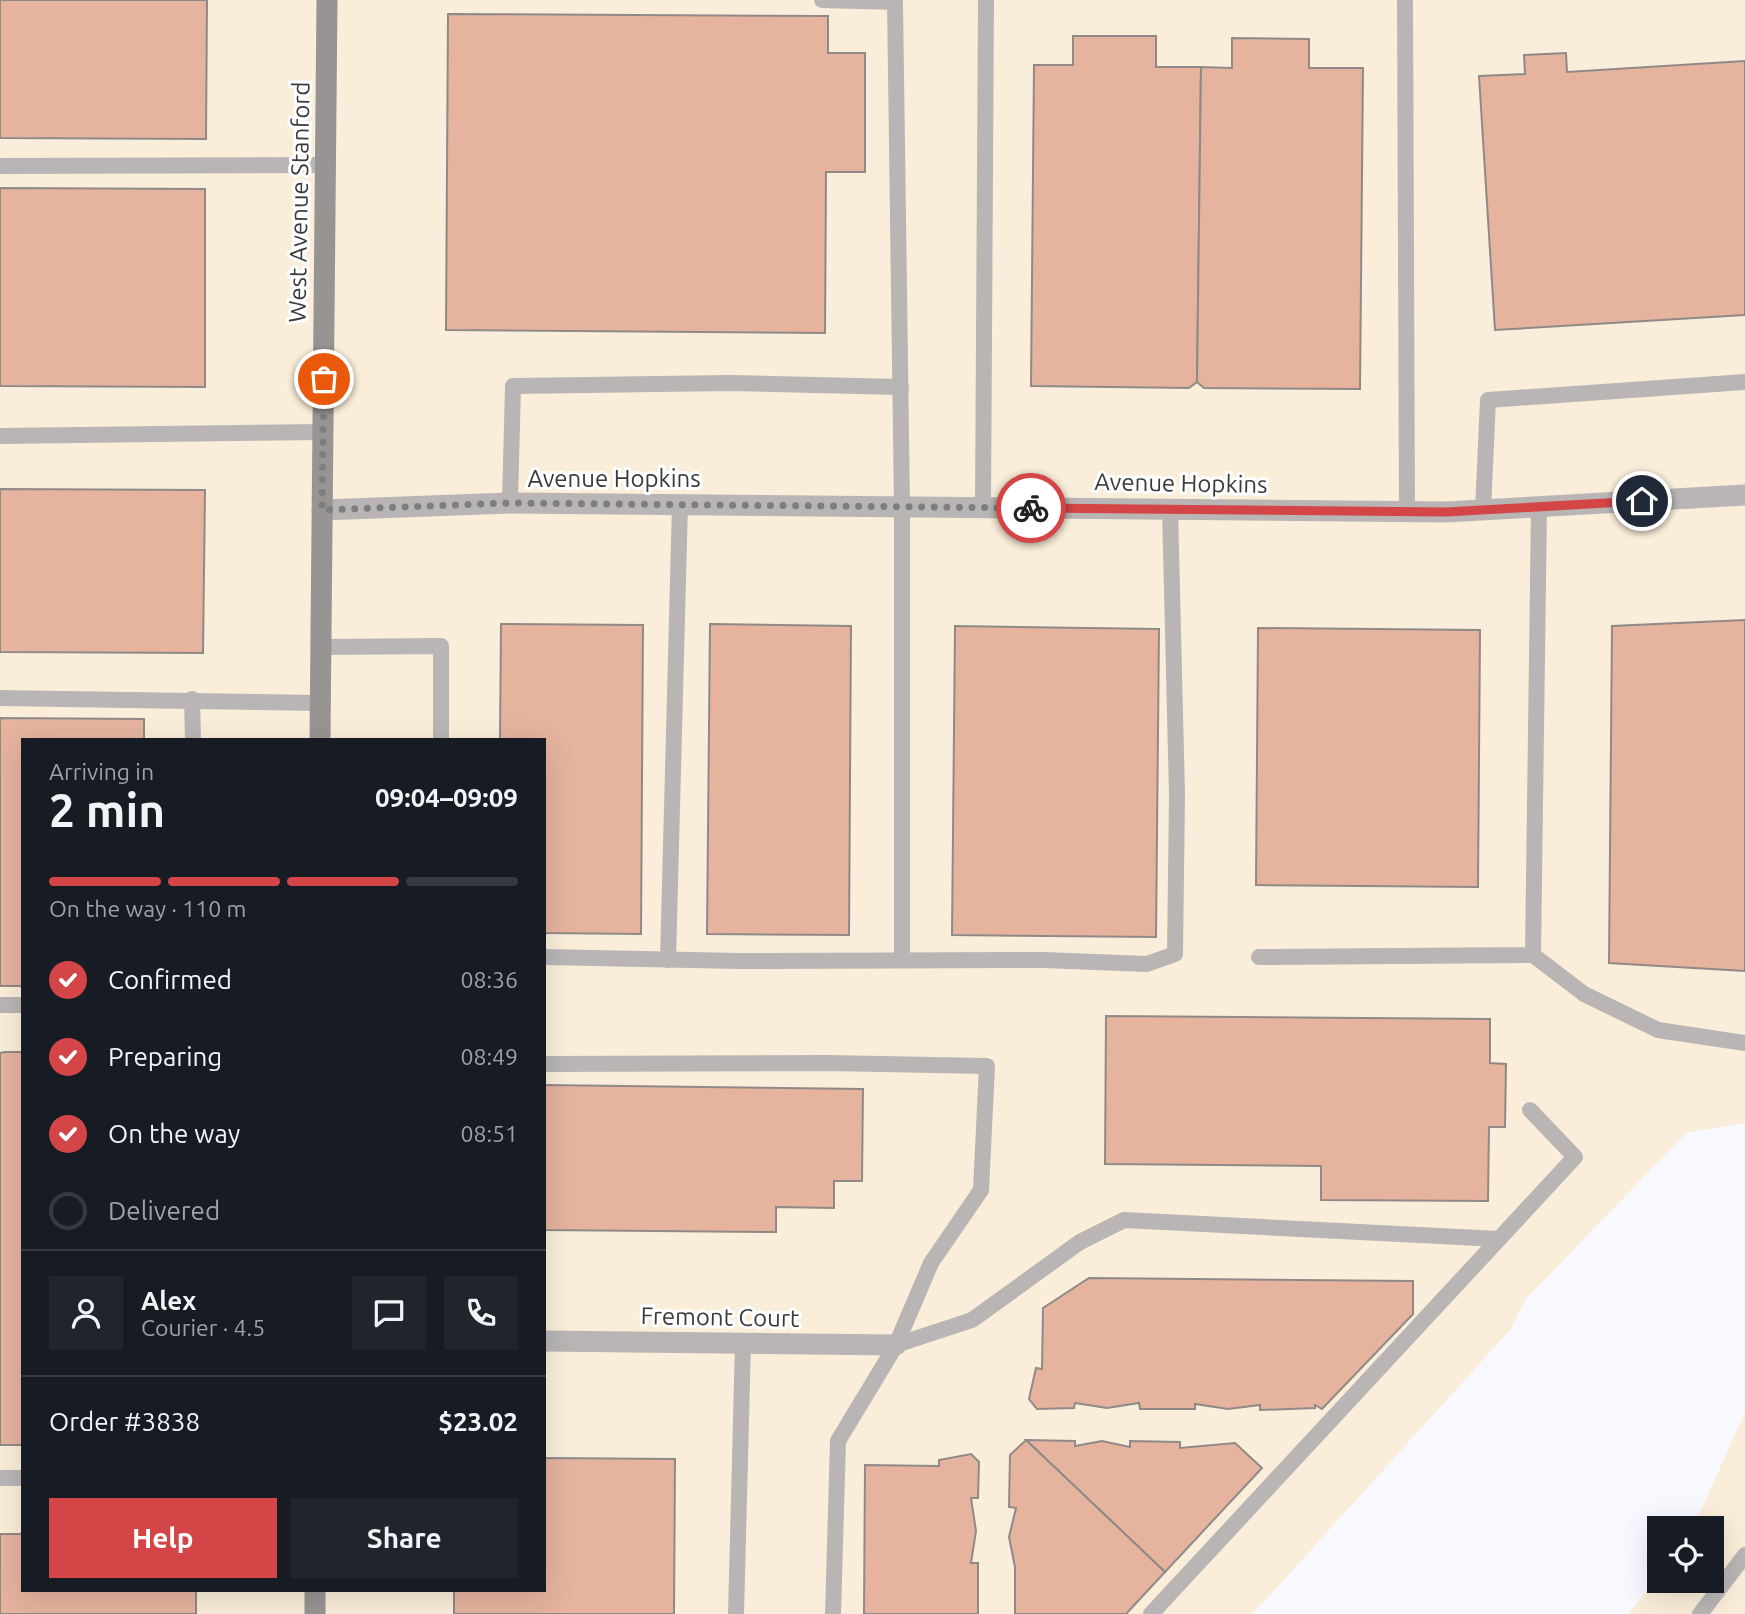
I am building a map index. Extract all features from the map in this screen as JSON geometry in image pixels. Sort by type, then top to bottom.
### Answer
[{"type":"street","name":"West Avenue Stanford","points":[[320,738],[327,0]]},
{"type":"street","name":"Avenue Hopkins","points":[[322,510],[510,503],[1407,512],[1745,495]]},
{"type":"street","name":"Fremont Court","points":[[546,1341],[896,1345]]},
{"type":"street","points":[[315,1592],[315,1614]]},
{"type":"lane","points":[[822,0],[894,2],[902,506],[902,960]]},
{"type":"lane","points":[[983,507],[986,0]]},
{"type":"lane","points":[[1405,0],[1407,512]]},
{"type":"lane","points":[[0,166],[326,165]]},
{"type":"lane","points":[[1483,510],[1488,400],[1745,382]]},
{"type":"lane","points":[[510,503],[513,386],[730,383],[901,387]]},
{"type":"lane","points":[[0,436],[324,432]]},
{"type":"lane","points":[[668,960],[680,504]]},
{"type":"lane","points":[[1533,954],[1539,507]]},
{"type":"lane","points":[[546,957],[668,960],[1044,960],[1147,964],[1175,954],[1177,794],[1170,509]]},
{"type":"lane","points":[[320,647],[442,646],[441,738]]},
{"type":"lane","points":[[0,698],[320,703]]},
{"type":"lane","points":[[192,699],[193,738]]},
{"type":"lane","points":[[1259,957],[1533,954],[1584,994],[1658,1030],[1745,1043]]},
{"type":"lane","points":[[0,1005],[21,1005]]},
{"type":"lane","points":[[546,1064],[828,1063],[987,1066],[981,1190],[930,1263],[896,1345],[838,1441],[833,1614]]},
{"type":"lane","points":[[1151,1614],[1574,1157],[1530,1110]]},
{"type":"lane","points":[[896,1345],[972,1321],[1080,1242],[1124,1220],[1499,1239]]},
{"type":"lane","points":[[736,1614],[743,1343]]},
{"type":"lane","points":[[0,1478],[21,1478]]},
{"type":"lane","points":[[1700,1614],[1745,1555]]},
{"type":"shaded area","points":[[0,0],[1745,0],[1745,1123],[1686,1133],[1526,1299],[1510,1330],[1253,1614],[0,1614]]},
{"type":"shaded area","points":[[1745,1412],[1745,1614],[1628,1614],[1647,1591],[1724,1593],[1724,1516],[1698,1516]]},
{"type":"building","points":[[0,0],[207,0],[206,139],[0,138]]},
{"type":"building","points":[[448,14],[828,16],[828,53],[865,53],[865,172],[826,172],[825,333],[446,330]]},
{"type":"building","points":[[1073,36],[1156,36],[1156,67],[1201,67],[1197,382],[1189,388],[1031,386],[1034,65],[1073,65]]},
{"type":"building","points":[[1232,38],[1309,39],[1309,68],[1363,68],[1360,389],[1204,388],[1197,382],[1201,67],[1232,68]]},
{"type":"building","points":[[1566,53],[1567,72],[1745,61],[1745,315],[1495,330],[1479,76],[1525,74],[1524,55]]},
{"type":"building","points":[[0,188],[205,189],[205,387],[0,386]]},
{"type":"building","points":[[0,489],[205,490],[203,653],[0,652]]},
{"type":"building","points":[[1745,620],[1745,971],[1609,963],[1612,626]]},
{"type":"building","points":[[501,624],[643,625],[641,934],[546,933],[546,738],[500,738]]},
{"type":"building","points":[[710,624],[851,626],[849,935],[707,934]]},
{"type":"building","points":[[955,626],[1159,629],[1156,937],[952,935]]},
{"type":"building","points":[[1258,628],[1480,630],[1478,887],[1256,885]]},
{"type":"building","points":[[0,718],[144,719],[144,738],[21,738],[21,986],[0,986]]},
{"type":"building","points":[[1106,1016],[1490,1019],[1490,1063],[1506,1064],[1505,1127],[1489,1127],[1488,1201],[1321,1200],[1321,1166],[1105,1164]]},
{"type":"building","points":[[21,1052],[21,1445],[0,1445],[0,1053]]},
{"type":"building","points":[[546,1085],[863,1089],[862,1181],[834,1181],[834,1208],[776,1207],[776,1232],[546,1230]]},
{"type":"building","points":[[1089,1278],[1413,1281],[1413,1314],[1322,1409],[1315,1405],[1315,1408],[1260,1410],[1260,1405],[1228,1409],[1195,1404],[1195,1409],[1140,1409],[1139,1403],[1107,1408],[1075,1403],[1074,1408],[1037,1409],[1029,1399],[1036,1368],[1042,1369],[1043,1308]]},
{"type":"building","points":[[1026,1440],[1075,1441],[1075,1446],[1102,1441],[1130,1447],[1130,1441],[1180,1442],[1180,1448],[1235,1443],[1262,1468],[1165,1572]]},
{"type":"building","points":[[1026,1440],[1165,1572],[1126,1614],[1015,1614],[1015,1567],[1009,1537],[1016,1508],[1009,1507],[1010,1455]]},
{"type":"building","points":[[971,1454],[979,1462],[978,1498],[971,1498],[976,1531],[971,1563],[978,1563],[978,1614],[864,1614],[865,1465],[939,1466],[939,1460]]},
{"type":"building","points":[[546,1458],[675,1459],[674,1614],[454,1614],[454,1592],[546,1592]]},
{"type":"building","points":[[0,1534],[21,1534],[21,1592],[196,1592],[196,1614],[0,1614]]},
{"type":"way so far","points":[[324,379],[322,510],[510,503],[1031,508]]},
{"type":"route","points":[[1031,508],[1446,512],[1642,501]]}]
